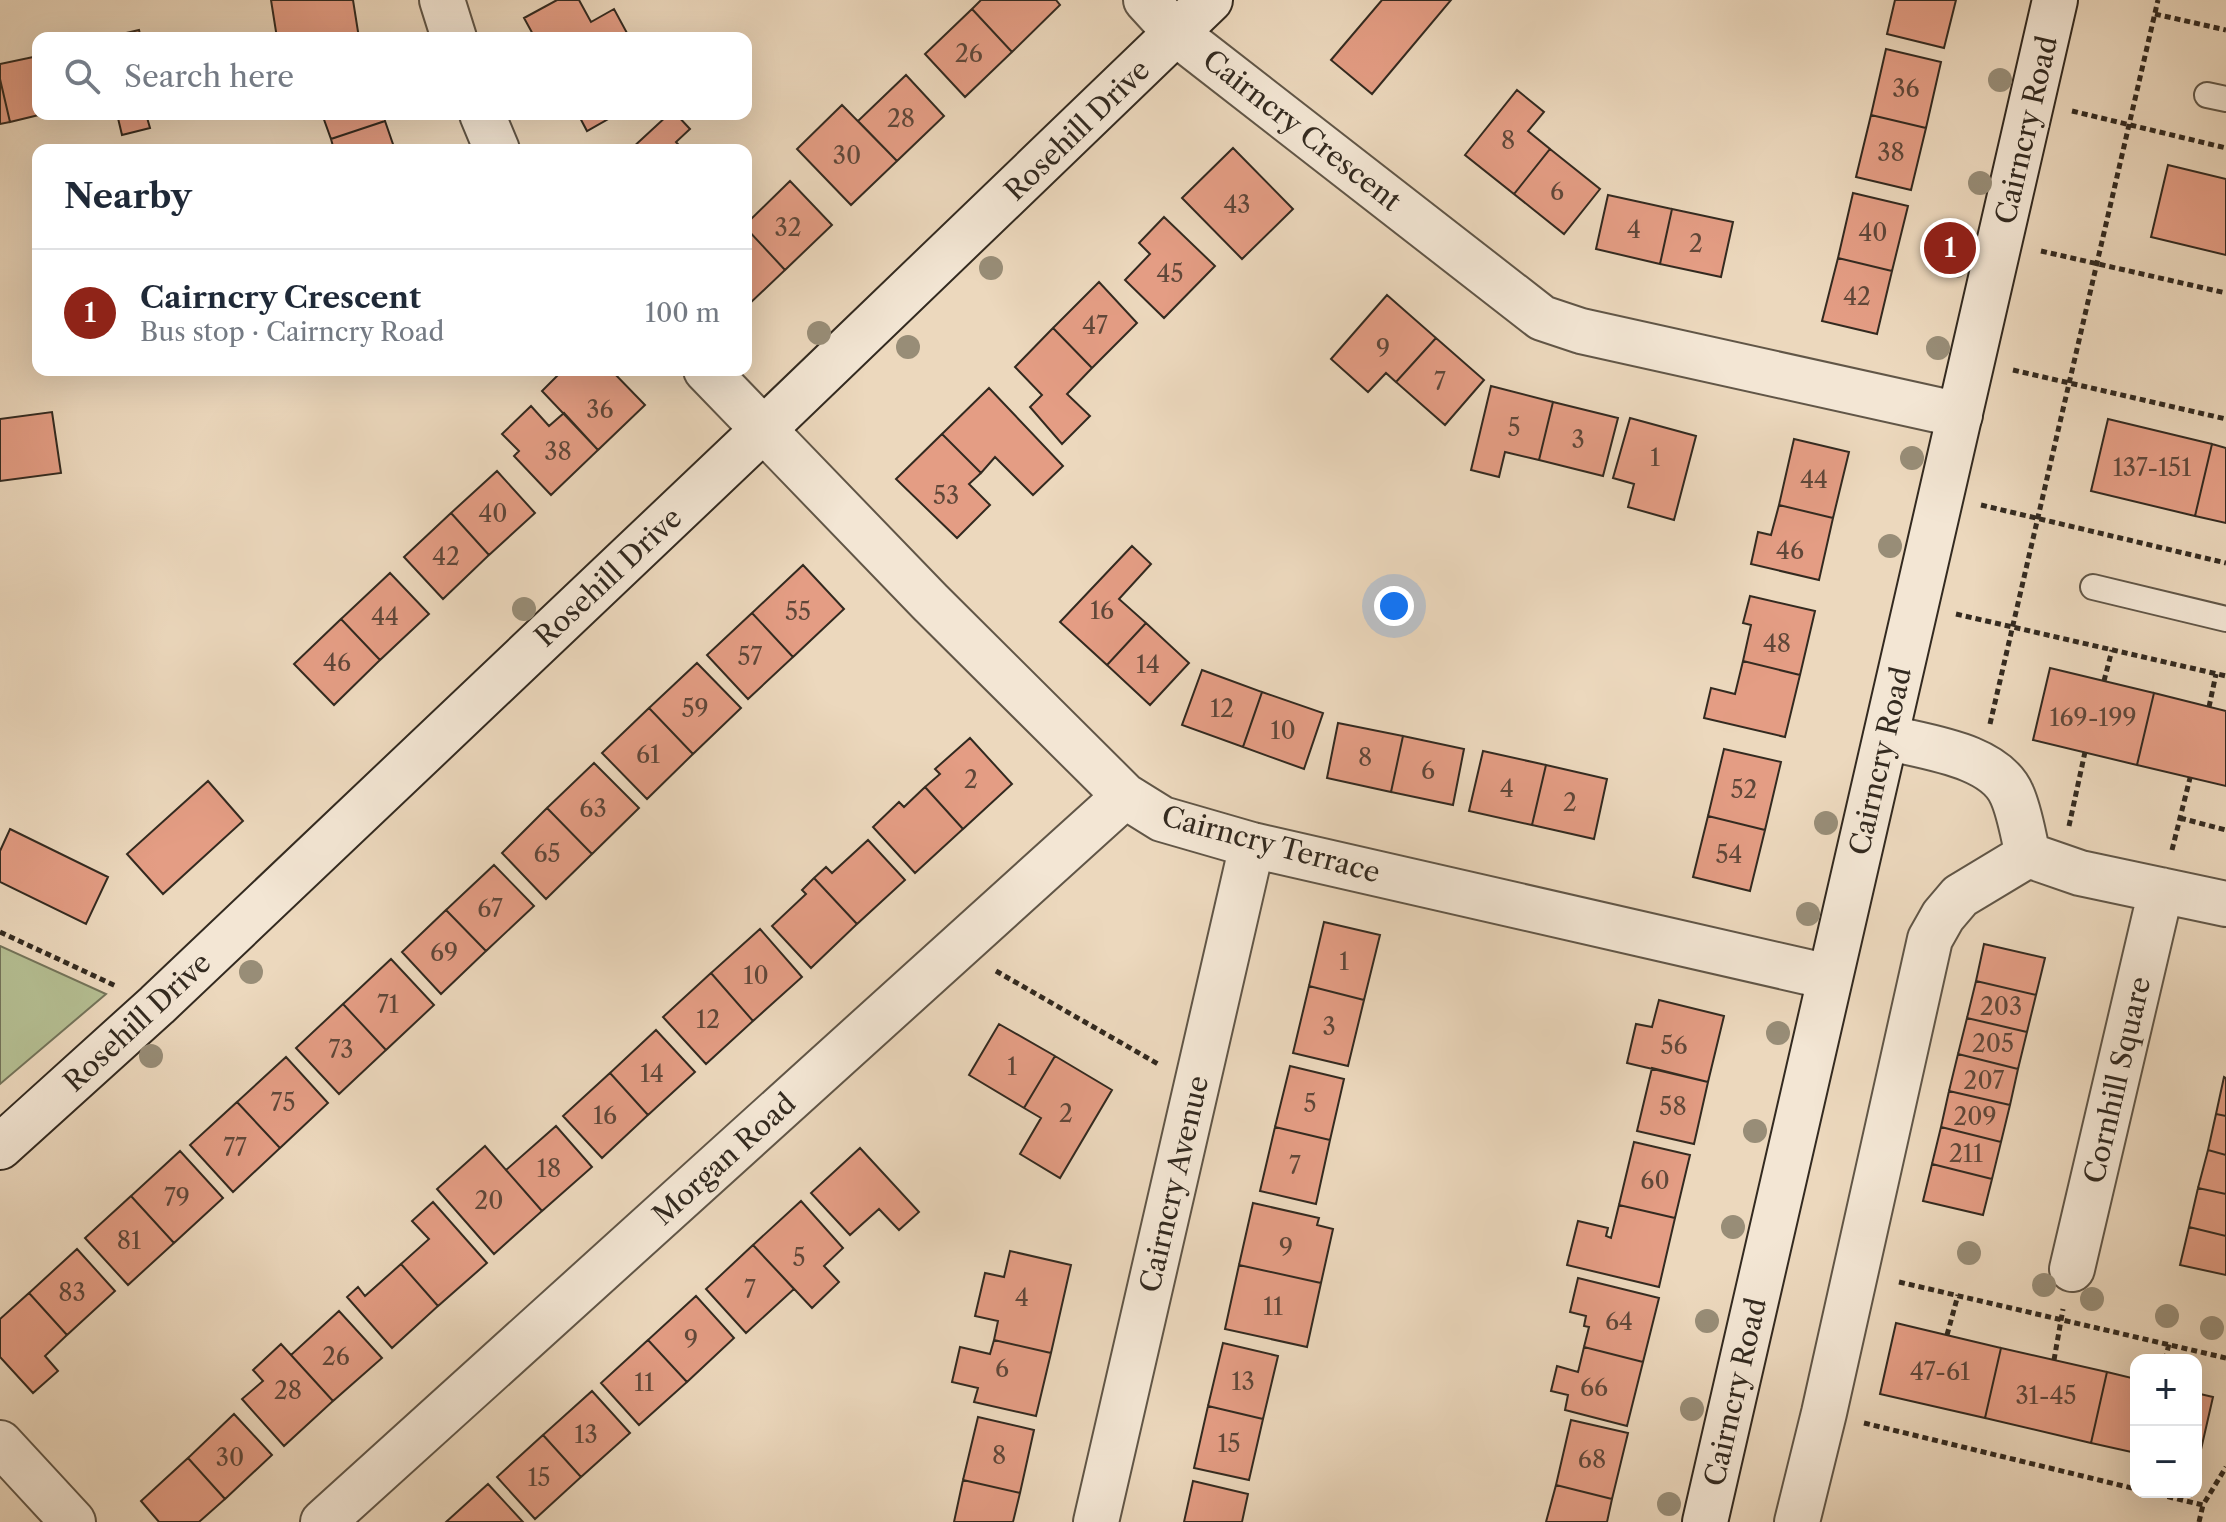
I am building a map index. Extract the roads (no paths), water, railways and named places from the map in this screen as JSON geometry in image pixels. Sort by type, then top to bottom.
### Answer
[{"type":"street","points":[[442,0],[452,32]]},
{"type":"street","name":"Cairncry Crescent","points":[[1146,0],[1177,34],[1542,318],[1581,331],[1960,415]]},
{"type":"street","name":"Rosehill Drive","points":[[0,1147],[157,1005],[764,429],[1210,0]]},
{"type":"street","name":"Cairncry Road","points":[[1705,1522],[2055,0]]},
{"type":"street","points":[[484,120],[494,144]]},
{"type":"street","name":"Cairncry Terrace","points":[[712,376],[930,602],[1125,796],[1162,819],[1252,845],[1829,977]]},
{"type":"street","points":[[1886,737],[1981,763],[1998,775],[2011,793],[2044,862]]},
{"type":"street","name":"Morgan Road","points":[[323,1522],[1125,796]]},
{"type":"street","name":"Cairncry Avenue","points":[[1096,1522],[1252,845]]},
{"type":"street","points":[[1797,1522],[1930,939],[1943,916],[1960,896],[2044,862],[2226,904]]},
{"type":"street","name":"Cornhill Square","points":[[2072,1269],[2161,890]]},
{"type":"street","points":[[0,1443],[73,1522]]},
{"type":"lane","points":[[2093,587],[2226,619]]},
{"type":"place","name":"Cairncry Crescent","points":[[1950,248]]}]
